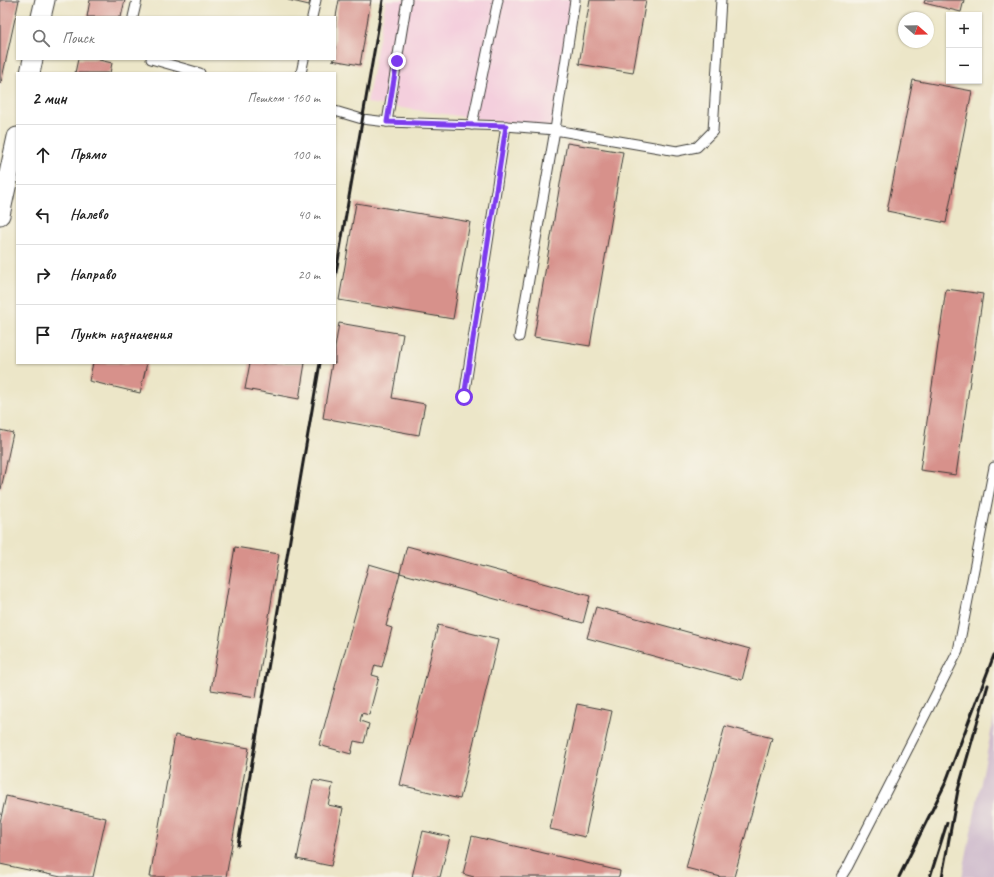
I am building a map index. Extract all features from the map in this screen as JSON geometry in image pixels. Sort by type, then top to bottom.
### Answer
[{"type":"street","points":[[42,16],[45,0]]},
{"type":"street","points":[[30,72],[33,60]]},
{"type":"street","points":[[0,215],[4,177],[16,140]]},
{"type":"lane","points":[[133,16],[137,0]]},
{"type":"lane","points":[[312,16],[316,0]]},
{"type":"lane","points":[[387,122],[407,0]]},
{"type":"lane","points":[[472,125],[498,0]]},
{"type":"lane","points":[[519,337],[555,130],[575,0]]},
{"type":"lane","points":[[336,111],[362,119],[387,122],[506,126],[555,130],[677,151],[697,147],[713,131],[720,0]]},
{"type":"lane","points":[[154,60],[196,72]]},
{"type":"lane","points":[[301,72],[304,60]]},
{"type":"lane","points":[[464,397],[506,126]]},
{"type":"lane","points":[[841,877],[958,651],[994,467]]},
{"type":"shaded area","points":[[386,0],[577,0],[555,130],[367,103]]},
{"type":"shaded area","points":[[994,717],[994,877],[962,877]]},
{"type":"building","points":[[0,0],[19,0],[1,83],[0,83]]},
{"type":"building","points":[[90,0],[125,0],[121,16],[87,16]]},
{"type":"building","points":[[288,0],[310,0],[309,5]]},
{"type":"building","points":[[339,0],[371,0],[360,65],[332,60],[336,60],[336,16]]},
{"type":"building","points":[[590,0],[646,0],[633,73],[579,64]]},
{"type":"building","points":[[925,0],[964,0],[961,12],[924,3]]},
{"type":"building","points":[[78,60],[99,60],[112,63],[110,72],[75,72]]},
{"type":"building","points":[[913,80],[972,91],[946,223],[887,211]]},
{"type":"building","points":[[567,143],[623,152],[590,346],[534,337]]},
{"type":"building","points":[[356,203],[470,222],[453,319],[339,300]]},
{"type":"building","points":[[946,289],[983,294],[956,475],[920,470]]},
{"type":"building","points":[[339,323],[403,334],[392,398],[425,404],[419,435],[323,418],[332,364],[336,364],[336,342]]},
{"type":"building","points":[[93,364],[147,364],[140,393],[89,381]]},
{"type":"building","points":[[250,364],[305,364],[299,399],[245,389]]},
{"type":"building","points":[[0,430],[13,433],[1,489],[0,489]]},
{"type":"building","points":[[407,546],[590,596],[583,623],[400,573]]},
{"type":"building","points":[[235,547],[279,554],[256,697],[211,690]]},
{"type":"building","points":[[369,564],[400,573],[386,626],[392,628],[382,667],[375,665],[372,675],[379,677],[369,715],[362,713],[360,721],[369,724],[364,743],[354,741],[351,754],[319,745]]},
{"type":"building","points":[[596,607],[750,649],[742,680],[587,638]]},
{"type":"building","points":[[438,625],[498,640],[460,799],[400,785]]},
{"type":"building","points":[[577,704],[612,711],[585,837],[550,829]]},
{"type":"building","points":[[725,726],[772,738],[734,877],[721,877],[686,868]]},
{"type":"building","points":[[175,735],[249,748],[226,877],[150,877]]},
{"type":"building","points":[[313,780],[333,784],[328,805],[343,808],[331,866],[297,859]]},
{"type":"building","points":[[6,796],[106,818],[93,877],[61,877],[0,864],[0,822]]},
{"type":"building","points":[[423,831],[450,837],[440,877],[412,877]]},
{"type":"building","points":[[472,836],[620,871],[619,877],[474,877],[463,874]]},
{"type":"railway","points":[[336,272],[383,0]]},
{"type":"railway","points":[[238,845],[320,364]]},
{"type":"railway","points":[[899,877],[945,784],[994,655]]},
{"type":"railway","points":[[942,877],[958,790],[988,685]]},
{"type":"railway","points":[[930,877],[947,823]]},
{"type":"route","points":[[397,61],[387,122],[506,126],[464,397]]}]
